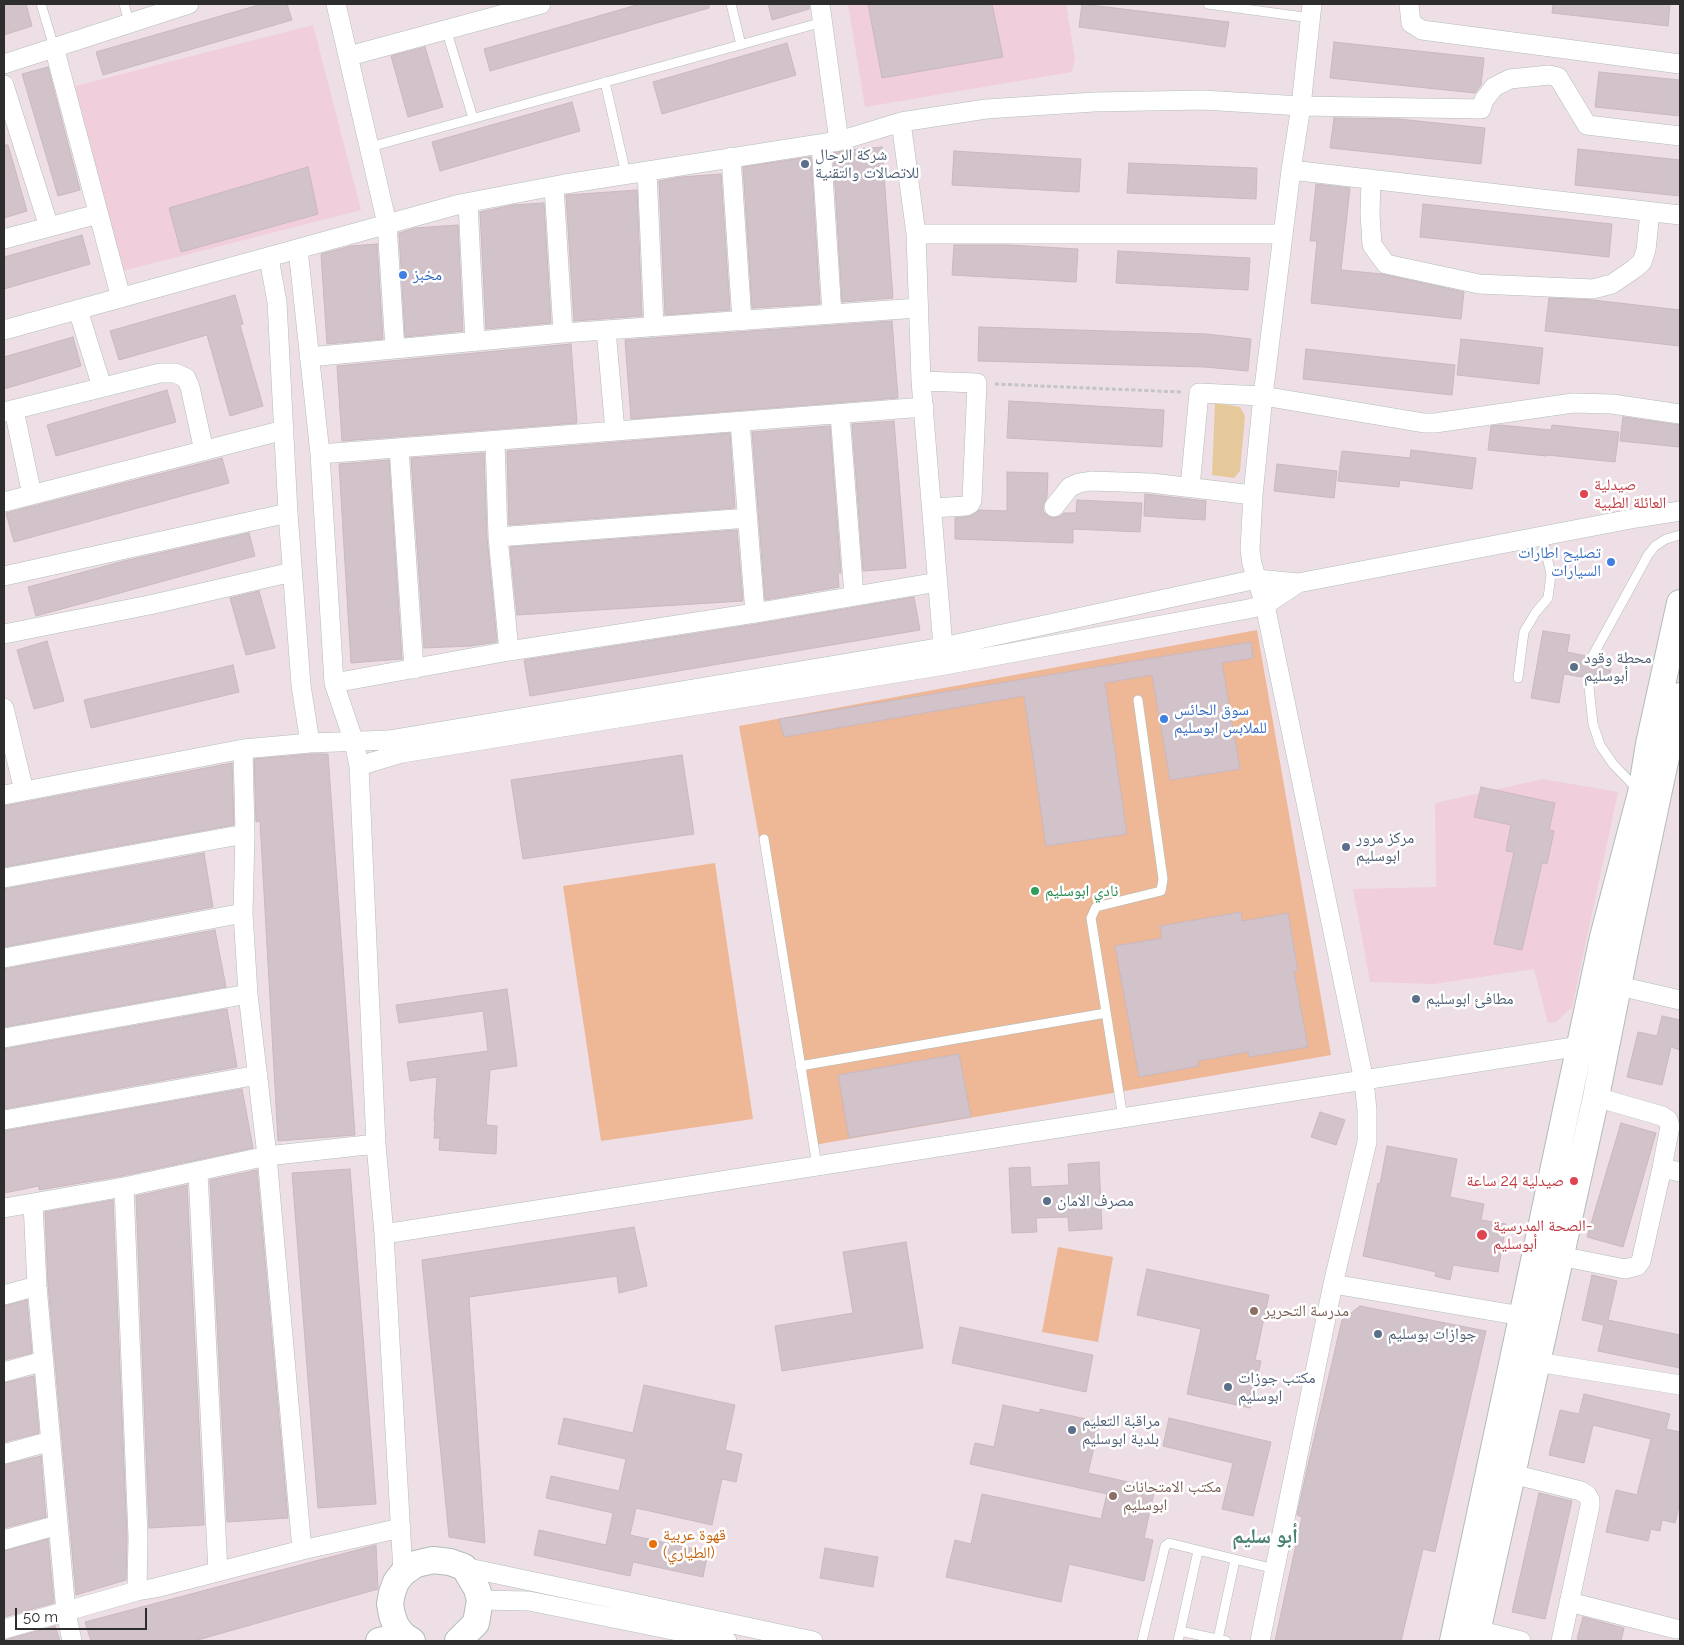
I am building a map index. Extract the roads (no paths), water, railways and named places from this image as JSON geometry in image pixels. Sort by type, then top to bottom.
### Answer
[{"type":"main road","points":[[1453,1641],[1519,1387],[1537,1362],[1596,1097],[1618,986],[1615,939],[1649,744],[1680,603]]},
{"type":"main road","points":[[1476,1636],[1512,1474],[1522,1316],[1580,1046],[1615,939],[1675,739],[1680,696]]},
{"type":"main road","points":[[398,1639],[390,1604],[396,1582],[416,1564],[433,1560],[450,1562],[464,1567],[477,1589],[480,1600],[476,1623],[458,1641]]},
{"type":"street","points":[[4,64],[189,4]]},
{"type":"street","points":[[336,4],[388,224],[395,348]]},
{"type":"street","points":[[349,56],[540,4]]},
{"type":"street","points":[[1410,4],[1411,23],[1422,30],[1680,64]]},
{"type":"street","points":[[1260,1641],[1333,1284],[1367,1142],[1367,1110],[1364,1080],[1266,605],[1250,550],[1253,495],[1264,396],[1312,11]]},
{"type":"street","points":[[822,13],[830,143],[832,314]]},
{"type":"street","points":[[54,47],[121,298]]},
{"type":"street","points":[[4,330],[468,203],[626,174],[830,143],[901,122],[986,109],[1094,102],[1203,100],[1301,106],[1481,109],[1484,100],[1494,87],[1510,79],[1549,75],[1558,78],[1587,125],[1680,136]]},
{"type":"street","points":[[4,85],[49,227]]},
{"type":"street","points":[[901,122],[916,234],[921,381],[944,656]]},
{"type":"street","points":[[731,157],[742,321]]},
{"type":"street","points":[[1291,170],[1680,215]]},
{"type":"street","points":[[647,171],[654,327]]},
{"type":"street","points":[[1372,179],[1370,214],[1372,245],[1386,264],[1478,284],[1593,289],[1612,284],[1642,262],[1646,250],[1650,212]]},
{"type":"street","points":[[554,186],[563,333]]},
{"type":"street","points":[[468,203],[475,342]]},
{"type":"street","points":[[4,239],[98,214]]},
{"type":"street","points":[[916,234],[1283,234]]},
{"type":"street","points":[[298,249],[308,357],[320,454],[334,683],[354,742],[359,766],[376,1144],[384,1234],[403,1574]]},
{"type":"street","points":[[269,258],[276,302],[288,513],[301,686],[310,743]]},
{"type":"street","points":[[308,357],[563,333],[918,308]]},
{"type":"street","points":[[78,310],[102,387]]},
{"type":"street","points":[[606,330],[615,431]]},
{"type":"street","points":[[32,495],[9,411],[160,373],[175,373],[186,378],[190,388],[204,450]]},
{"type":"street","points":[[921,381],[977,383],[972,500],[966,506],[932,508]]},
{"type":"street","points":[[1190,487],[1199,393],[1264,396],[1435,424],[1573,403],[1612,404],[1680,414]]},
{"type":"street","points":[[320,454],[924,407]]},
{"type":"street","points":[[840,414],[854,596]]},
{"type":"street","points":[[740,422],[755,613]]},
{"type":"street","points":[[4,502],[284,430]]},
{"type":"street","points":[[495,441],[498,537],[509,651]]},
{"type":"street","points":[[399,448],[414,669]]},
{"type":"street","points":[[1054,507],[1070,487],[1085,482],[1151,483],[1253,495]]},
{"type":"street","points":[[359,766],[402,753],[944,656],[1257,579],[1298,583],[1680,511]]},
{"type":"street","points":[[4,576],[288,513]]},
{"type":"street","points":[[498,537],[748,518]]},
{"type":"street","points":[[4,634],[154,604],[292,572]]},
{"type":"street","points":[[334,683],[509,651],[755,613],[938,582]]},
{"type":"street","points":[[4,795],[244,749],[310,743],[397,739],[1266,605],[1298,583]]},
{"type":"street","points":[[4,708],[24,791]]},
{"type":"street","points":[[244,749],[245,834],[243,913],[248,994],[268,1156],[302,1550]]},
{"type":"street","points":[[4,878],[245,834]]},
{"type":"street","points":[[4,958],[243,913]]},
{"type":"street","points":[[1618,986],[1680,1000]]},
{"type":"street","points":[[4,1038],[248,994]]},
{"type":"street","points":[[384,1234],[1580,1046]]},
{"type":"street","points":[[4,1120],[258,1075]]},
{"type":"street","points":[[1560,1256],[1625,1269],[1637,1266],[1641,1261],[1671,1170],[1670,1126],[1668,1120],[1662,1116],[1596,1097]]},
{"type":"street","points":[[4,1208],[124,1187],[268,1156],[376,1144]]},
{"type":"street","points":[[198,1172],[218,1572]]},
{"type":"street","points":[[124,1187],[138,1537],[137,1591]]},
{"type":"street","points":[[33,1203],[37,1286],[58,1524],[66,1612],[72,1641]]},
{"type":"street","points":[[1333,1284],[1522,1316]]},
{"type":"street","points":[[4,1295],[37,1286]]},
{"type":"street","points":[[4,1372],[44,1361]]},
{"type":"street","points":[[1537,1362],[1680,1385]]},
{"type":"street","points":[[4,1454],[51,1441]]},
{"type":"street","points":[[1512,1474],[1581,1491],[1590,1500],[1561,1641]]},
{"type":"street","points":[[4,1540],[58,1524]]},
{"type":"street","points":[[4,1629],[137,1591],[302,1550],[401,1528]]},
{"type":"street","points":[[464,1567],[769,1637],[813,1641]]},
{"type":"street","points":[[480,1600],[529,1601],[727,1641]]},
{"type":"street","points":[[1569,1602],[1676,1628]]},
{"type":"street","points":[[1476,1636],[1521,1641]]},
{"type":"lane","points":[[41,4],[54,47]]},
{"type":"lane","points":[[124,4],[129,22]]},
{"type":"lane","points":[[731,4],[740,45]]},
{"type":"lane","points":[[1208,4],[1312,11]]},
{"type":"lane","points":[[370,147],[740,45],[822,13]]},
{"type":"lane","points":[[446,30],[473,118]]},
{"type":"lane","points":[[605,82],[626,174]]},
{"type":"lane","points":[[1592,657],[1648,555],[1655,546],[1666,539],[1680,535]]},
{"type":"lane","points":[[1518,678],[1524,632],[1536,612],[1548,598],[1551,574],[1542,536]]},
{"type":"lane","points":[[1588,678],[1593,724],[1600,745],[1613,764],[1641,793]]},
{"type":"lane","points":[[1123,1118],[1091,918],[1096,907],[1161,891],[1163,879],[1138,700]]},
{"type":"lane","points":[[764,838],[817,1166]]},
{"type":"lane","points":[[800,1066],[1106,1013]]},
{"type":"lane","points":[[1142,1641],[1165,1546],[1169,1543],[1275,1569]]},
{"type":"lane","points":[[1178,1641],[1198,1551]]},
{"type":"lane","points":[[1180,1631],[1222,1640],[1235,1560]]},
{"type":"place","name":"شركة الرحال للاتصالات والتقنية","points":[[805,164]]},
{"type":"place","name":"مخبز","points":[[403,275]]},
{"type":"place","name":"صيدلية العائلة الطبية","points":[[1584,494]]},
{"type":"place","name":"تصليح اطارات السيارات","points":[[1611,562]]},
{"type":"place","name":"محطة وقود أبوسليم","points":[[1574,667]]},
{"type":"place","name":"سوق الحائس للملابس ابوسليم","points":[[1164,719]]},
{"type":"place","name":"مركز مرور ابوسليم","points":[[1346,847]]},
{"type":"place","name":"نادي ابوسليم","points":[[1035,891]]},
{"type":"place","name":"مطافئ ابوسليم","points":[[1416,999]]},
{"type":"place","name":"صيدلية 24 ساعة","points":[[1574,1181]]},
{"type":"place","name":"مصرف الامان","points":[[1047,1201]]},
{"type":"place","name":"الصحة المدرسية- أبوسليم","points":[[1482,1235]]},
{"type":"place","name":"مدرسة التحرير","points":[[1254,1311]]},
{"type":"place","name":"جوازات بوسليم","points":[[1378,1334]]},
{"type":"place","name":"مكتب جوزات ابوسليم","points":[[1228,1387]]},
{"type":"place","name":"مراقبة التعليم بلدية ابوسليم","points":[[1072,1430]]},
{"type":"place","name":"مكتب الامتحانات ابوسليم","points":[[1113,1496]]},
{"type":"place","name":"قهوة عربية (الطياري)","points":[[653,1544]]},
{"type":"district","name":"أبو سليم","points":[[1265,1537]]}]
